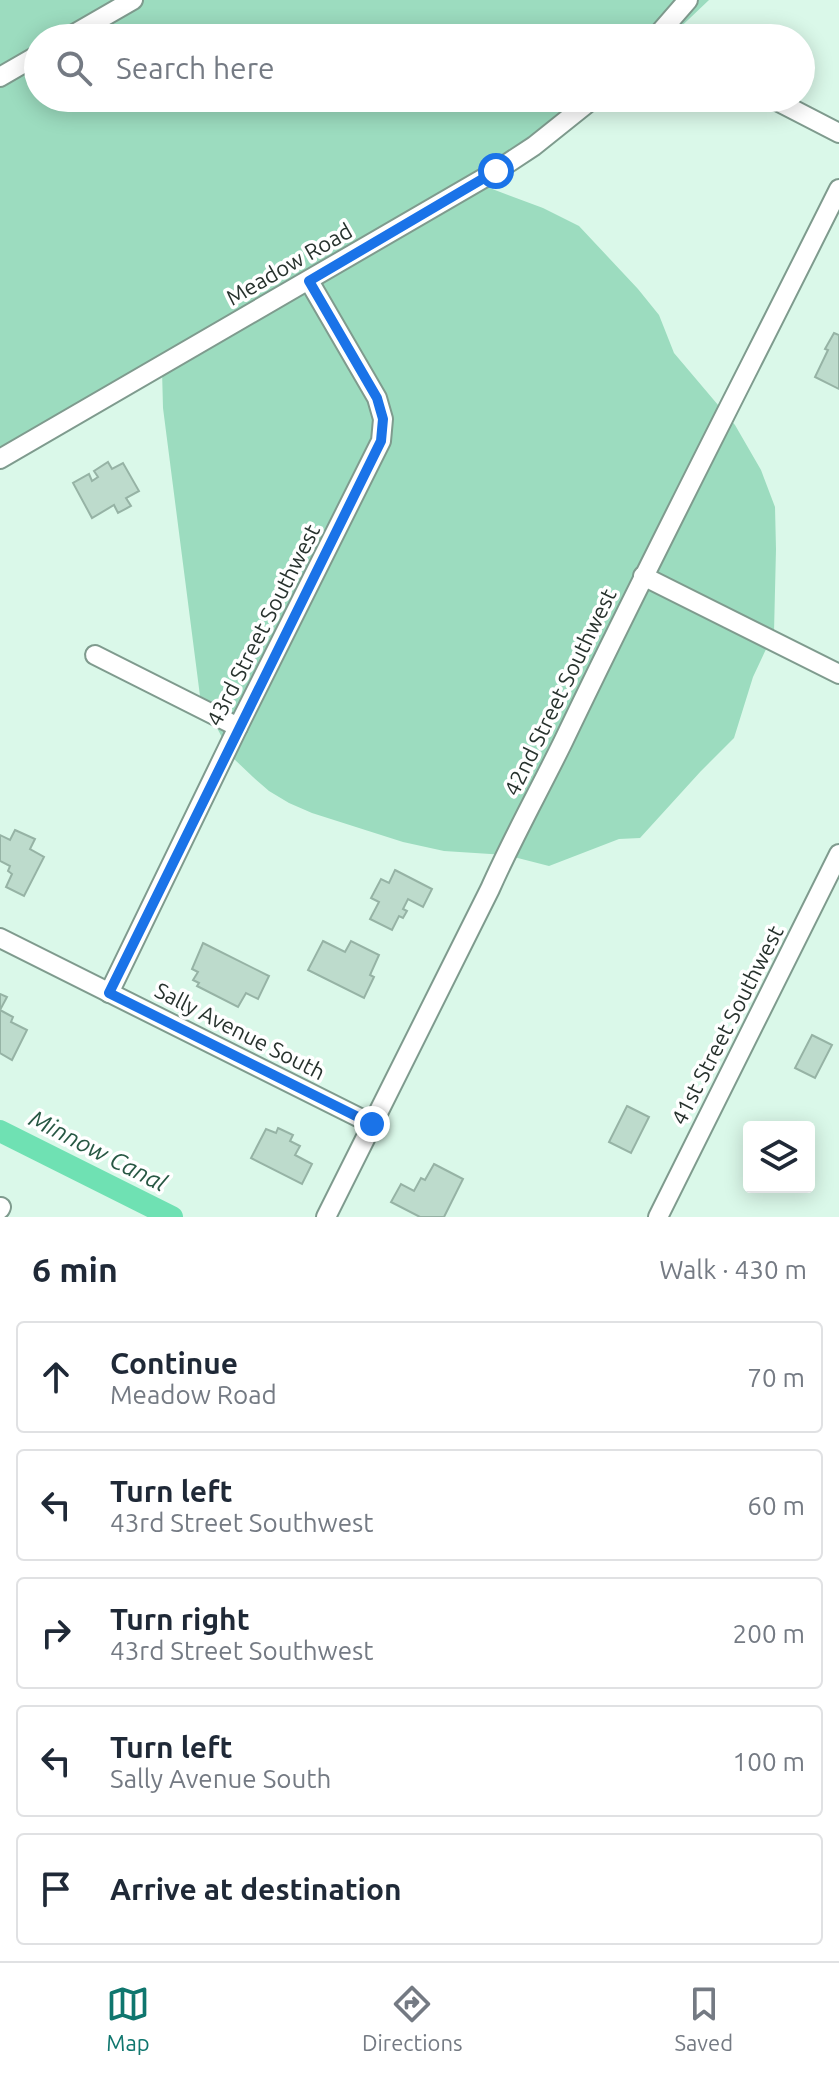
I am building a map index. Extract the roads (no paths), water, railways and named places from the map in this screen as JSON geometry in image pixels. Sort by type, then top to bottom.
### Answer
[{"type":"street","points":[[91,24],[133,0]]},
{"type":"street","points":[[667,24],[688,0]]},
{"type":"street","points":[[0,77],[24,63]]},
{"type":"street","name":"Meadow Road","points":[[0,459],[496,171],[576,112]]},
{"type":"street","points":[[798,112],[839,133]]},
{"type":"street","name":"42nd Street Southwest","points":[[326,1217],[643,576],[839,189]]},
{"type":"street","name":"43rd Street Southwest","points":[[109,993],[381,441],[383,419],[377,398],[309,281]]},
{"type":"street","points":[[643,576],[839,674]]},
{"type":"street","points":[[95,655],[238,727]]},
{"type":"street","name":"41st Street Southwest","points":[[658,1217],[839,854]]},
{"type":"street","name":"Sally Avenue South","points":[[0,938],[372,1124]]},
{"type":"waterway","name":"Minnow Canal","points":[[0,1131],[172,1217]]}]
